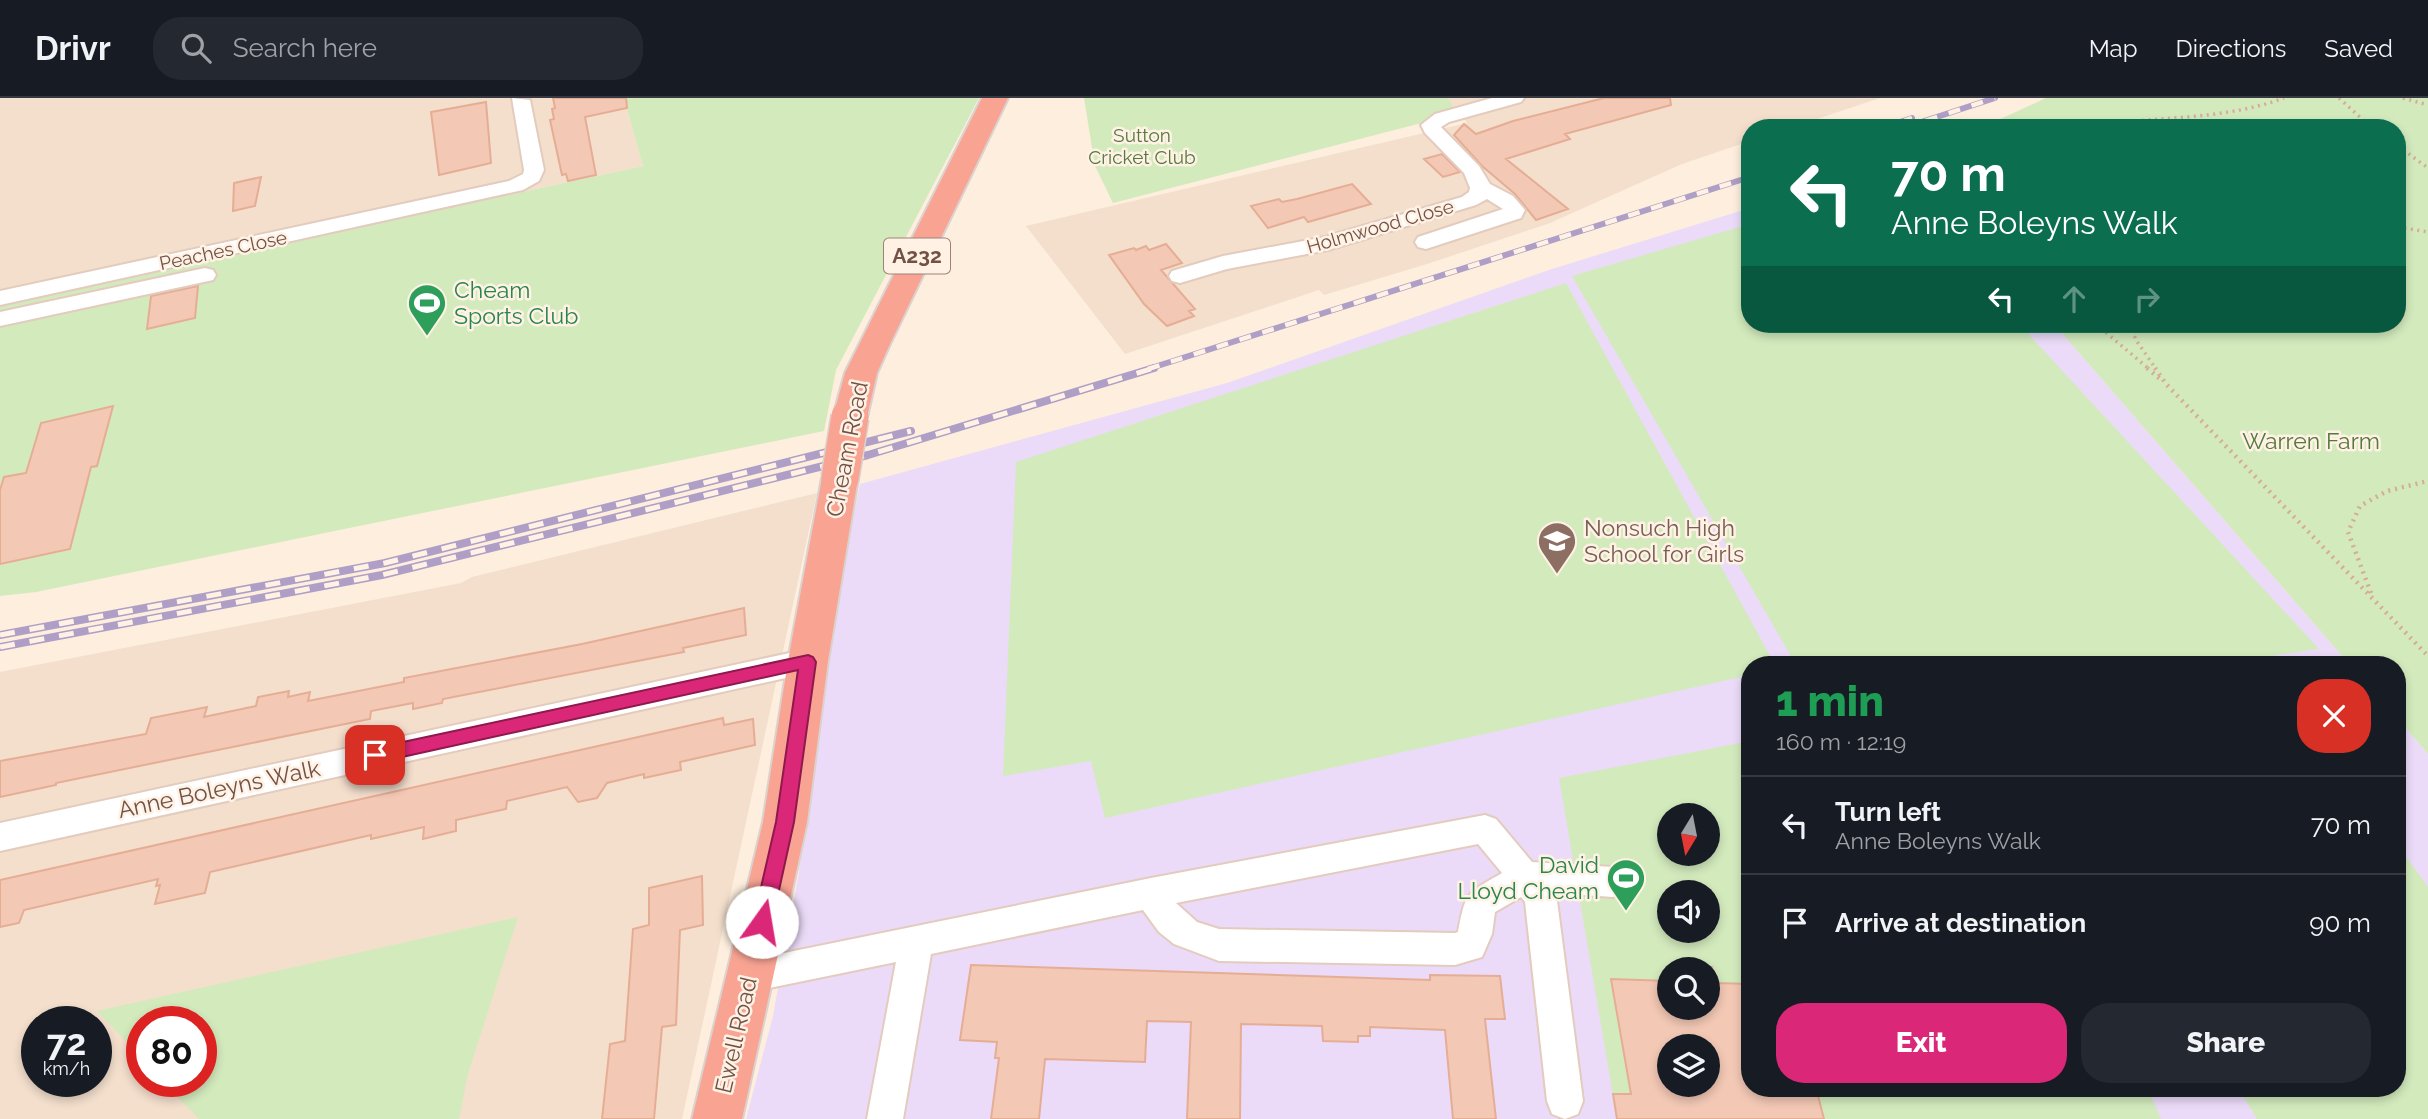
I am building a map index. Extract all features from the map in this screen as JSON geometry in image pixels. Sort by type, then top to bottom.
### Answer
[{"type":"highway","name":"Cheam Road","points":[[808,662],[850,418],[861,373],[995,98]]},
{"type":"highway","name":"Ewell Road","points":[[717,1119],[785,822],[808,662]]},
{"type":"street","name":"Holmwood Close","points":[[1180,276],[1223,263],[1328,243],[1469,201],[1479,195],[1481,188],[1478,177],[1432,129],[1434,122],[1514,98]]},
{"type":"street","name":"Peaches Close","points":[[0,299],[444,196],[516,186],[532,177],[534,170],[520,100]]},
{"type":"street","points":[[1426,242],[1513,213],[1514,210],[1506,200],[1481,188]]},
{"type":"street","points":[[0,319],[124,300],[205,275]]},
{"type":"street","name":"Anne Boleyns Walk","points":[[0,837],[808,662]]},
{"type":"street","points":[[750,976],[1151,893],[1485,829],[1527,876],[1541,897],[1565,1101]]},
{"type":"street","points":[[1151,893],[1167,920],[1182,933],[1193,939],[1219,945],[1455,950],[1470,946],[1475,934],[1480,903],[1527,876],[1613,882]]},
{"type":"street","points":[[885,1119],[916,942]]},
{"type":"path","points":[[2189,119],[2235,115],[2284,98]]},
{"type":"path","points":[[2339,98],[2362,119]]},
{"type":"path","points":[[2403,98],[2428,105]]},
{"type":"path","points":[[2406,152],[2428,169]]},
{"type":"path","points":[[2406,228],[2428,232]]},
{"type":"path","points":[[2106,333],[2166,384],[2428,656]]},
{"type":"path","points":[[2133,333],[2166,384]]},
{"type":"path","points":[[2373,598],[2348,532],[2360,506],[2387,491],[2428,481]]},
{"type":"shaded area","points":[[0,98],[624,98],[643,166],[0,304]]},
{"type":"shaded area","points":[[1447,98],[1880,98],[1817,119],[1741,119],[1741,144],[1682,164],[1550,223],[1324,295],[1319,290],[1125,354],[1026,226],[1467,123]]},
{"type":"shaded area","name":"Nonsuch High School for Girls","points":[[1741,211],[1741,333],[2062,333],[2342,656],[1741,656],[1741,1097],[2406,1097],[2406,728],[2428,754],[2428,1119],[746,1119],[773,1016],[799,872],[823,669],[860,484],[1227,383],[1552,269]]},
{"type":"shaded area","points":[[817,493],[682,1119],[0,1119],[0,672],[461,583],[472,577]]},
{"type":"green space","name":"Cheam Sports Club","points":[[624,98],[979,98],[836,370],[824,431],[36,592],[0,596],[0,304],[643,166]]},
{"type":"green space","name":"Sutton Cricket Club","points":[[1084,98],[1447,98],[1460,113],[1113,203],[1095,166]]},
{"type":"green space","name":"Warren Farm","points":[[2046,98],[2428,98],[2428,754],[2406,728],[2406,656],[2342,656],[2062,333],[2406,333],[2406,119],[2000,119]]},
{"type":"green space","points":[[1741,227],[1741,333],[2027,333],[2319,649],[2271,656],[1791,656],[1572,276]]},
{"type":"green space","points":[[1566,283],[1770,656],[1741,656],[1741,677],[1105,818],[1091,761],[1003,776],[1016,462]]},
{"type":"green space","name":"David Lloyd Cheam","points":[[1741,743],[1741,1097],[2151,1097],[2161,1119],[1617,1119],[1559,778]]},
{"type":"green space","points":[[2406,856],[2428,887],[2428,1119],[2257,1119],[2244,1097],[2406,1097]]},
{"type":"green space","points":[[518,917],[468,1074],[459,1119],[199,1119],[178,1097],[217,1097],[217,1006],[126,1006],[126,1041],[112,1027],[112,1008]]},
{"type":"building","points":[[553,98],[626,98],[627,108],[585,117],[596,175],[568,181],[566,174],[562,175],[550,120],[554,119]]},
{"type":"building","points":[[1604,98],[1670,98],[1671,105],[1565,134],[1570,139],[1506,159],[1568,209],[1536,220],[1515,194],[1482,166],[1454,135],[1464,124],[1476,134],[1513,121]]},
{"type":"building","points":[[486,102],[491,163],[439,175],[431,112]]},
{"type":"building","points":[[1442,154],[1460,172],[1443,177],[1424,159]]},
{"type":"building","points":[[261,177],[255,206],[233,211],[234,183]]},
{"type":"building","points":[[1352,184],[1371,204],[1308,222],[1304,217],[1268,228],[1251,206],[1279,199],[1282,202],[1297,199]]},
{"type":"building","points":[[1166,244],[1182,263],[1161,270],[1195,309],[1189,311],[1194,316],[1167,326],[1144,304],[1109,255],[1146,246],[1149,250]]},
{"type":"building","points":[[198,286],[195,318],[147,329],[151,296]]},
{"type":"building","points":[[113,406],[97,466],[91,467],[70,549],[0,564],[0,490],[4,477],[26,473],[41,423]]},
{"type":"building","points":[[744,608],[746,635],[683,648],[684,652],[443,699],[442,703],[413,709],[413,703],[371,711],[370,719],[56,783],[0,797],[0,761],[146,734],[151,718],[207,707],[204,717],[256,706],[258,697],[289,691],[288,697],[310,692],[308,701],[404,682],[404,678],[582,644]]},
{"type":"building","points":[[723,718],[724,725],[753,719],[755,745],[680,762],[681,770],[644,778],[644,774],[607,783],[597,798],[578,802],[567,787],[507,801],[506,809],[456,820],[456,831],[423,839],[424,827],[371,839],[371,835],[210,872],[205,893],[155,904],[160,885],[156,886],[158,879],[24,910],[19,923],[0,927],[0,880]]},
{"type":"building","points":[[702,876],[703,925],[680,930],[676,1025],[662,1027],[654,1119],[602,1119],[610,1044],[625,1041],[633,929],[649,925],[649,888]]},
{"type":"building","points":[[971,965],[1430,980],[1430,975],[1500,976],[1505,1019],[1485,1019],[1496,1119],[1453,1119],[1445,1030],[1370,1027],[1370,1036],[1358,1036],[1358,1042],[1323,1041],[1322,1026],[1241,1024],[1240,1119],[1187,1119],[1191,1022],[1147,1021],[1145,1062],[1045,1059],[1039,1119],[991,1119],[999,1058],[995,1058],[997,1042],[960,1040]]},
{"type":"building","points":[[1611,979],[1657,981],[1657,1020],[1720,1020],[1720,983],[1741,984],[1741,1097],[1818,1097],[1824,1119],[1617,1119],[1613,1094],[1631,1094]]},
{"type":"railway","points":[[1931,119],[1995,98]]},
{"type":"railway","points":[[1148,369],[1741,180]]},
{"type":"railway","points":[[0,647],[382,575],[868,455],[1154,368]]},
{"type":"railway","points":[[0,635],[385,563],[911,431]]},
{"type":"place","name":"Cheam Sports Club","points":[[427,337]]},
{"type":"place","name":"Nonsuch High School for Girls","points":[[1557,575]]},
{"type":"place","name":"David Lloyd Cheam","points":[[1626,912]]},
{"type":"route","points":[[375,755],[808,662],[785,822],[762,922]]}]
